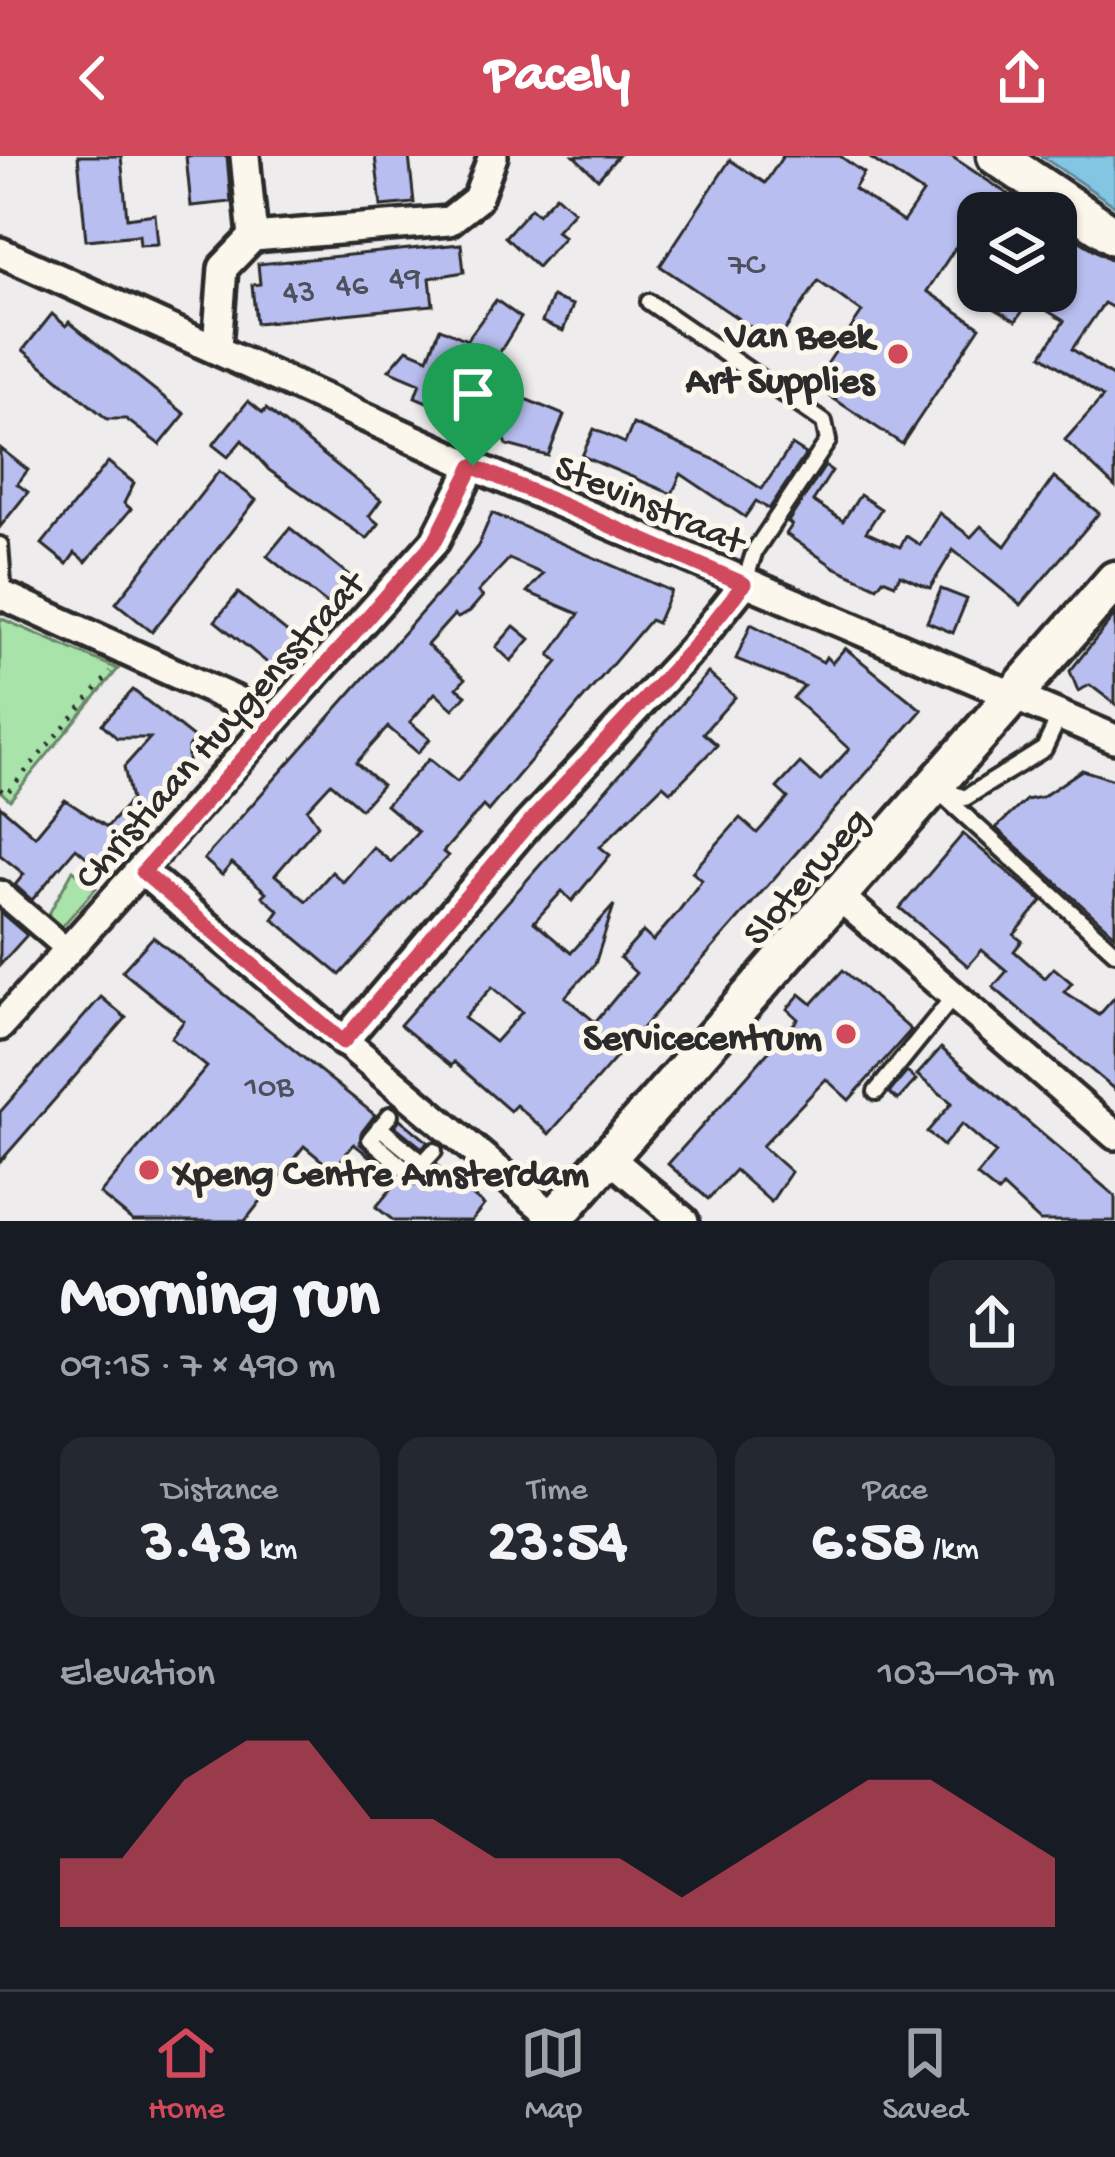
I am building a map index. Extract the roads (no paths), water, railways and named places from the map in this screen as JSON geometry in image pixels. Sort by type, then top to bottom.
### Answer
[{"type":"street","points":[[245,156],[254,237]]},
{"type":"street","points":[[218,347],[223,268],[254,237],[449,221],[477,200],[494,156]]},
{"type":"street","points":[[996,156],[1115,236]]},
{"type":"street","name":"Stevinstraat","points":[[0,252],[473,466],[1115,740]]},
{"type":"street","name":"Christiaan Huygensstraat","points":[[0,1026],[143,872],[435,541],[473,466]]},
{"type":"street","name":"Sloterweg","points":[[554,1220],[1115,580]]},
{"type":"street","points":[[343,1042],[529,823],[692,649],[744,584]]},
{"type":"street","points":[[2,595],[234,700],[269,728]]},
{"type":"street","points":[[143,872],[554,1220]]},
{"type":"street","points":[[0,892],[70,952]]},
{"type":"street","points":[[840,897],[1115,1135]]},
{"type":"street","points":[[611,1159],[684,1221]]},
{"type":"lane","points":[[649,302],[824,422],[828,441],[754,550],[744,584]]},
{"type":"lane","points":[[0,545],[2,595]]},
{"type":"lane","points":[[934,786],[965,798],[1044,749],[1059,717]]},
{"type":"lane","points":[[934,786],[1115,952]]},
{"type":"lane","points":[[876,1092],[954,996]]},
{"type":"lane","points":[[384,1121],[429,1157]]},
{"type":"water","points":[[1041,156],[1115,156],[1115,206]]},
{"type":"place","name":"Van Beek Art Supplies","points":[[898,354]]},
{"type":"place","name":"Servicecentrum","points":[[846,1034]]},
{"type":"place","name":"Xpeng Centre Amsterdam","points":[[149,1170]]}]
